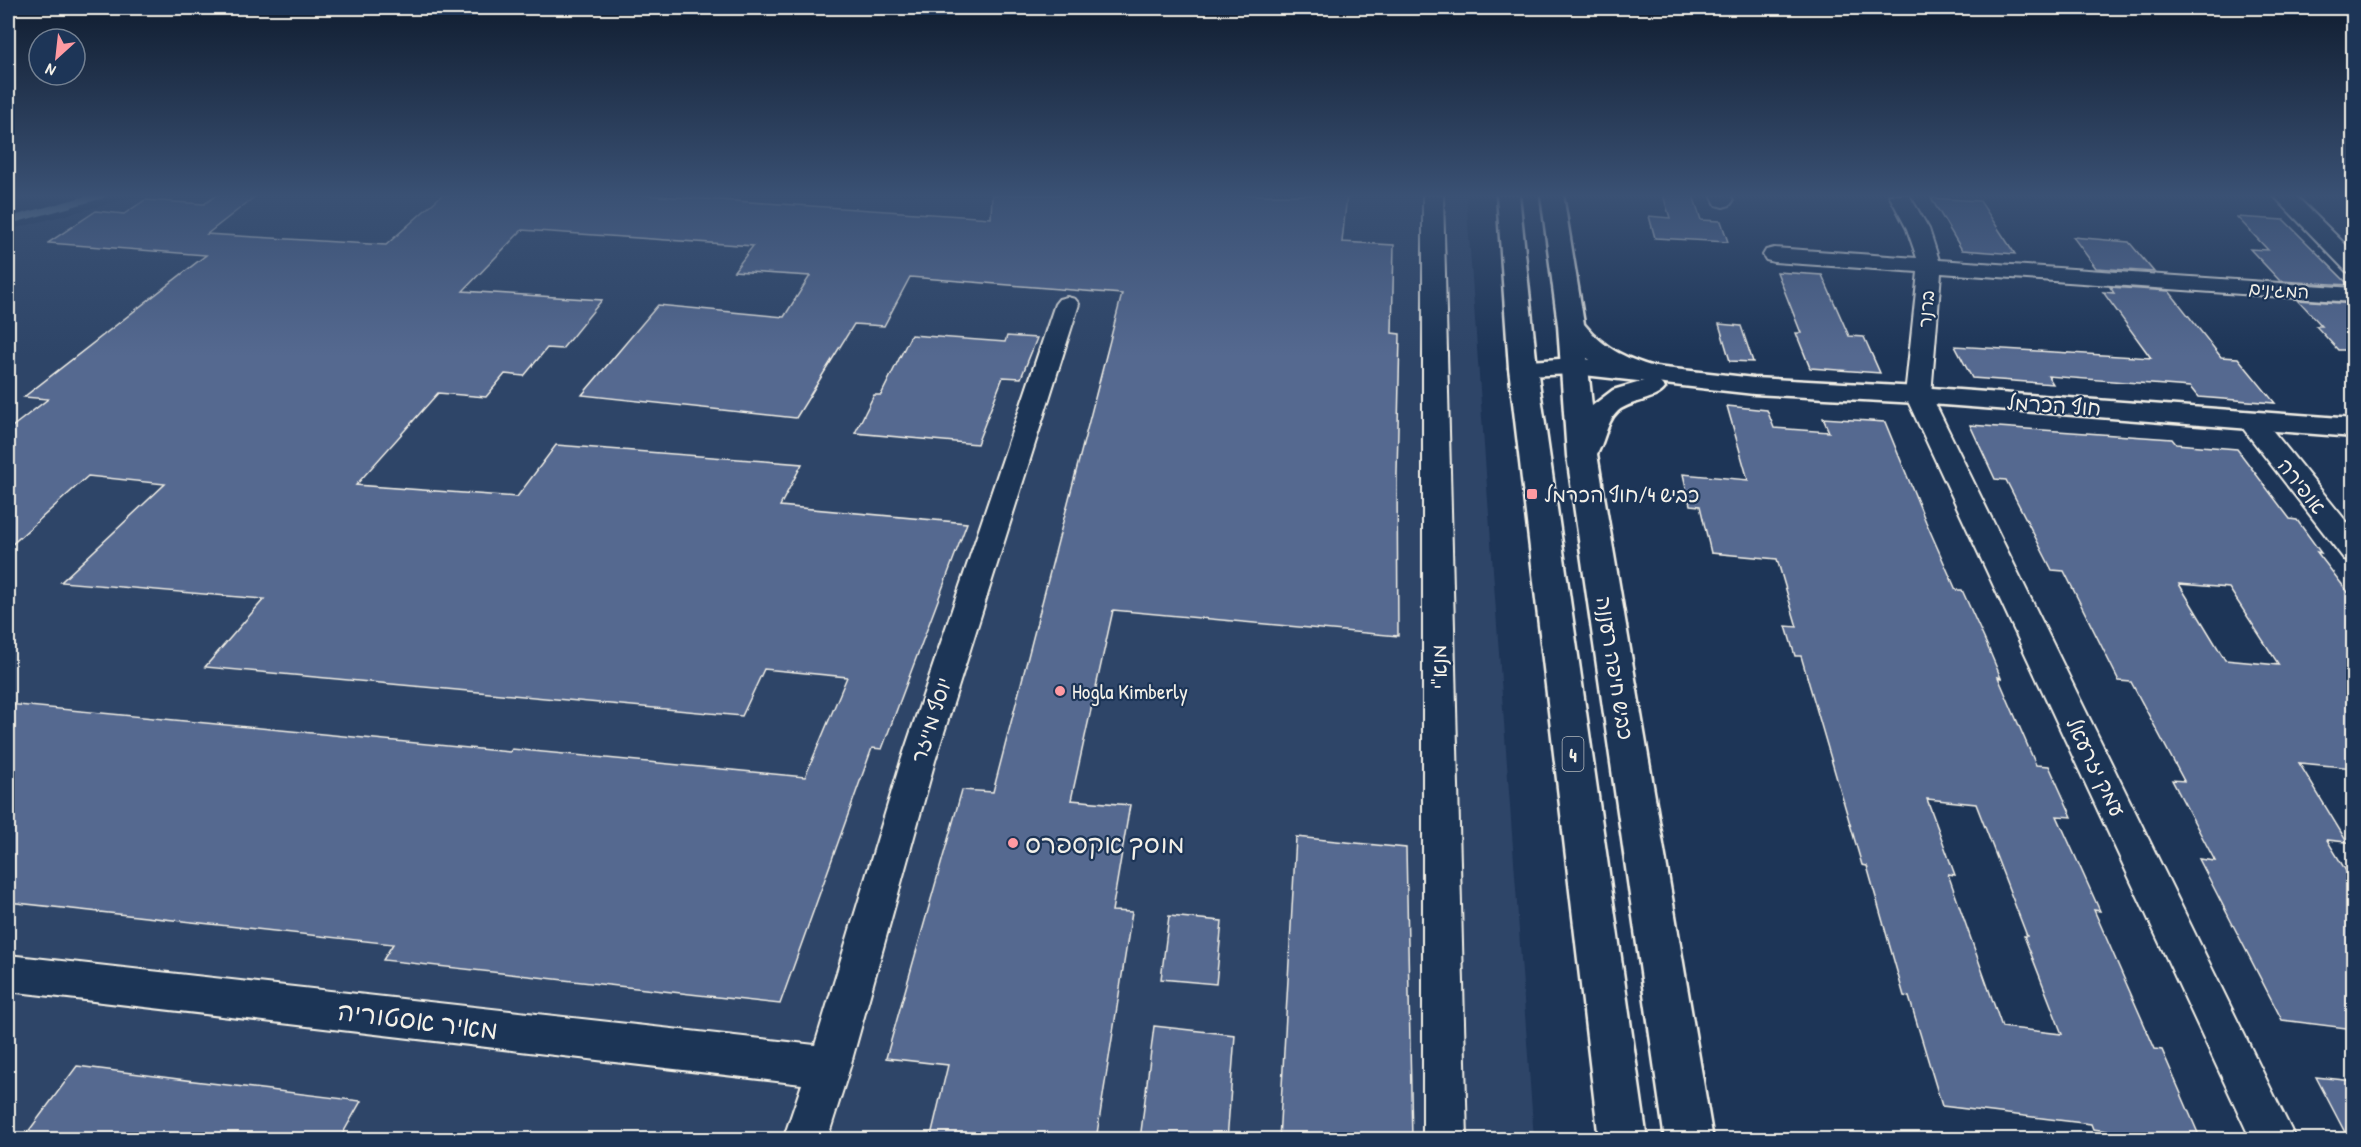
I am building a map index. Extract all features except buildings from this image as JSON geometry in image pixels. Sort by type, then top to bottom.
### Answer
[{"type":"main road","name":"4","points":[[1513,249],[1523,368],[1623,1140]]},
{"type":"main road","name":"כביש חיפה רעננה","points":[[1560,249],[1571,326],[1582,456],[1689,1140]]},
{"type":"main road","points":[[1571,326],[1588,347],[1606,360],[1651,382]]},
{"type":"main road","name":"חוף הכרמל","points":[[1523,368],[1651,382],[1918,395],[2354,428]]},
{"type":"main road","points":[[1582,456],[1596,417],[1610,402],[1651,382]]},
{"type":"street","name":"מנא\"י","points":[[1434,249],[1445,1140]]},
{"type":"street","name":"ברנר","points":[[1918,395],[1930,265],[1925,249]]},
{"type":"street","points":[[2337,249],[2354,266]]},
{"type":"street","name":"המגינים","points":[[1774,255],[2354,295]]},
{"type":"street","name":"יוסף מייזר","points":[[805,1140],[829,1067],[918,761],[1067,304]]},
{"type":"street","name":"עמק יזרעאל","points":[[1918,395],[2274,1140]]},
{"type":"street","name":"אופירה","points":[[2251,421],[2354,552]]},
{"type":"street","name":"מאיר אסטוריה","points":[[8,973],[829,1067]]},
{"type":"shaded area","points":[[8,249],[1470,249],[1534,1139],[8,1140]]},
{"type":"place","name":"כביש 4/חוף הכרמל","points":[[1532,494]]},
{"type":"place","name":"Hogla Kimberly","points":[[1060,691]]},
{"type":"place","name":"מוסך אקספרס","points":[[1013,843]]}]
